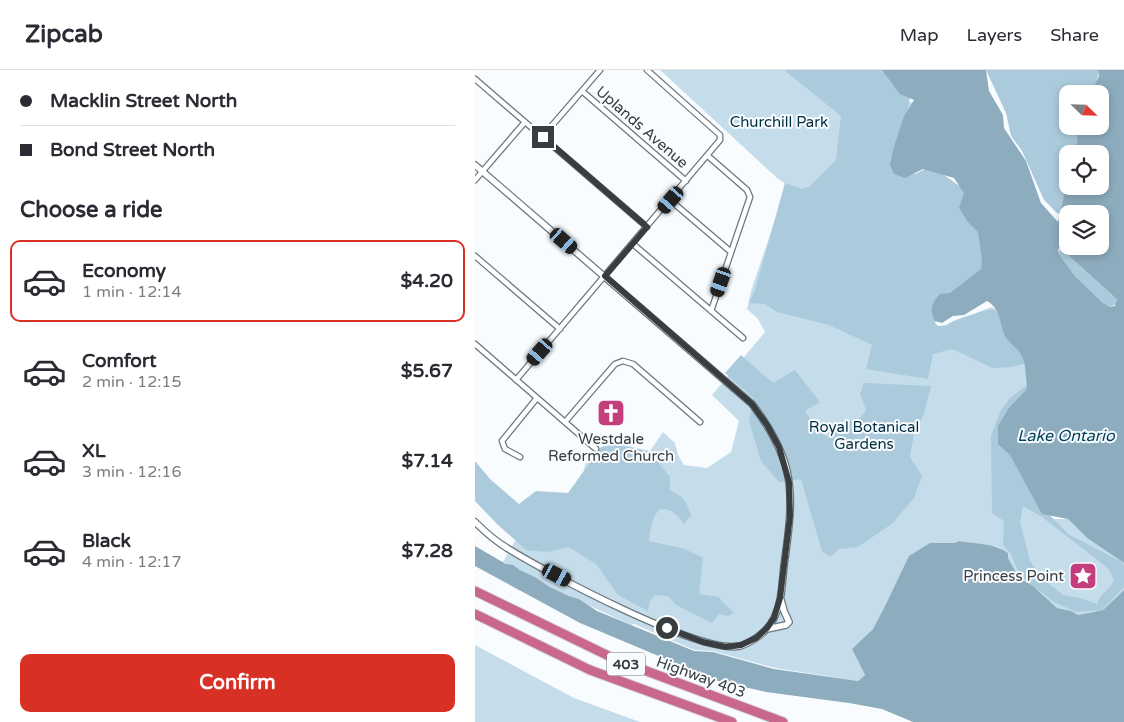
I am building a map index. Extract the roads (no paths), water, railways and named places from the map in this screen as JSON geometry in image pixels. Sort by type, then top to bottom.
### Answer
[{"type":"highway","name":"Highway 403","points":[[475,591],[617,660],[783,722]]},
{"type":"highway","name":"Highway 403","points":[[475,614],[590,670],[732,722]]},
{"type":"street","points":[[543,137],[600,70]]},
{"type":"street","points":[[516,380],[671,200],[721,138],[720,135],[647,70]]},
{"type":"street","points":[[475,79],[647,227]]},
{"type":"street","name":"Uplands Avenue","points":[[582,91],[686,181]]},
{"type":"street","points":[[475,180],[525,122]]},
{"type":"street","points":[[708,156],[747,190],[749,194],[749,199],[711,311]]},
{"type":"street","points":[[475,165],[747,399],[763,418],[772,433],[783,458],[790,495],[790,516],[780,598],[774,618],[767,629],[756,638],[741,645],[726,647],[703,642],[650,621],[573,584],[508,549],[490,537],[475,522]]},
{"type":"street","points":[[671,200],[731,252]]},
{"type":"street","points":[[633,244],[743,338]]},
{"type":"street","points":[[475,256],[560,329]]},
{"type":"street","points":[[475,344],[596,449]]},
{"type":"street","points":[[565,422],[615,364],[623,361],[633,364],[700,422]]},
{"type":"street","points":[[520,457],[505,449],[502,441],[537,398]]},
{"type":"street","points":[[767,629],[786,625],[789,622],[783,612],[780,598]]},
{"type":"water","name":"Lake Ontario","points":[[882,70],[986,70],[989,91],[1003,115],[1004,128],[1026,161],[1041,203],[1058,222],[1059,218],[1059,255],[1075,276],[1102,302],[1110,307],[1115,306],[1117,300],[1068,255],[1109,255],[1109,205],[1062,205],[1064,195],[1109,195],[1109,145],[1076,145],[1077,135],[1109,135],[1109,85],[1095,85],[1099,76],[1098,70],[1124,70],[1124,563],[1087,538],[1068,519],[1042,514],[1010,455],[998,444],[998,426],[1009,408],[1027,389],[1023,357],[1004,334],[998,313],[992,304],[987,301],[964,315],[953,316],[942,323],[935,321],[932,306],[935,300],[940,294],[950,293],[981,269],[982,259],[978,232],[968,222],[959,208],[964,193],[954,178],[923,169],[905,178],[894,174],[890,165],[904,116],[914,100],[900,94]]},
{"type":"water","points":[[959,541],[991,546],[1008,553],[1008,558],[1019,578],[1032,585],[1057,608],[1071,611],[1078,615],[1103,610],[1124,590],[1124,722],[913,722],[882,709],[766,692],[718,681],[580,623],[475,566],[475,546],[506,564],[513,565],[535,577],[550,587],[579,599],[597,611],[694,651],[713,652],[774,669],[858,681],[865,675],[852,649],[873,629],[909,556],[930,543],[954,543]]},
{"type":"place","name":"Westdale Reformed Church","points":[[611,413]]},
{"type":"place","name":"Princess Point","points":[[1083,576]]},
{"type":"park label","name":"Churchill Park","points":[[779,122]]},
{"type":"park label","name":"Royal Botanical Gardens","points":[[864,436]]}]
